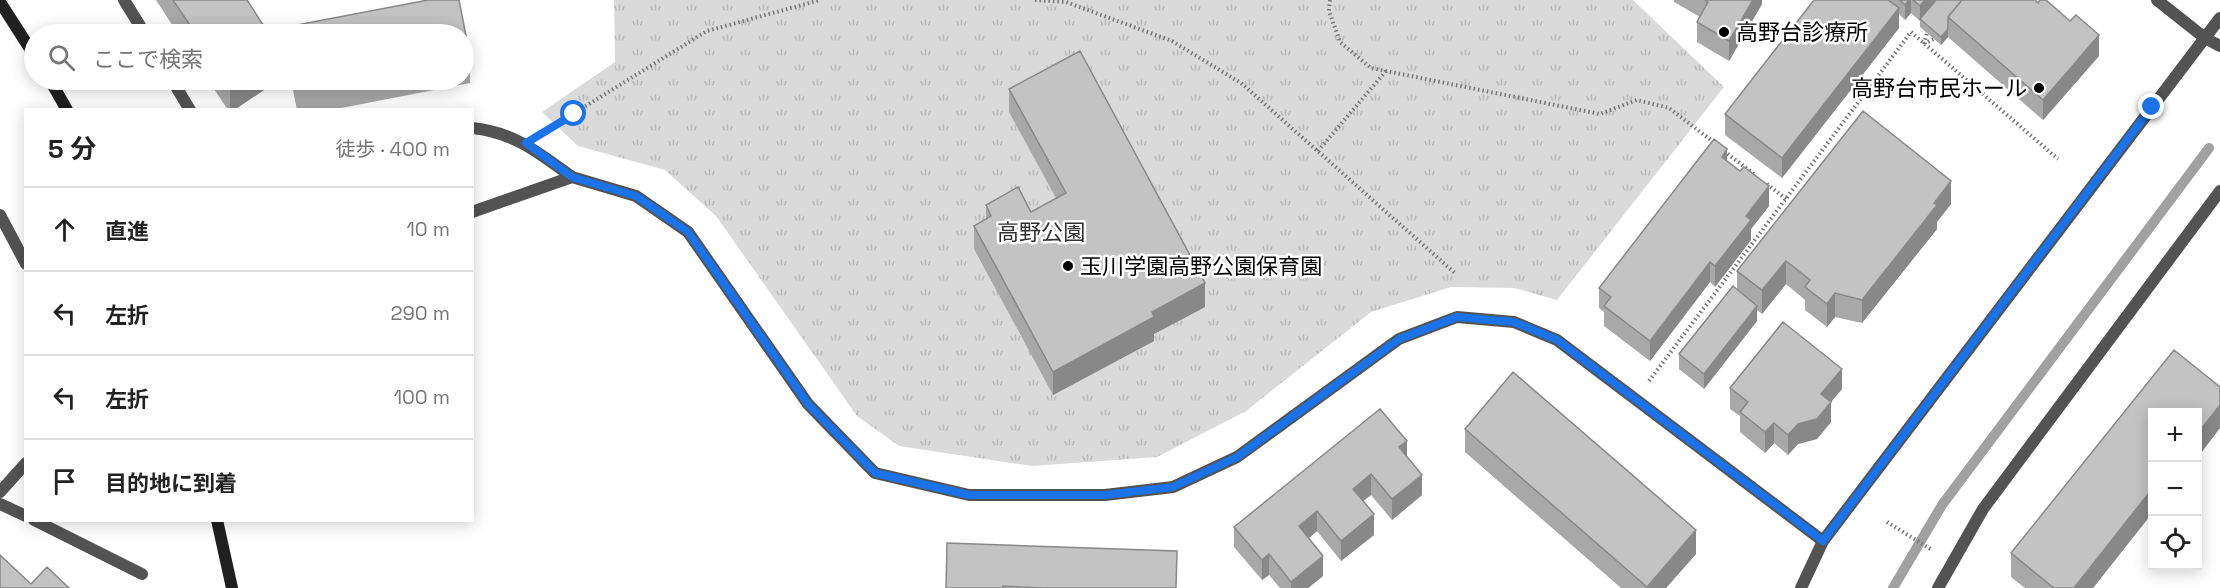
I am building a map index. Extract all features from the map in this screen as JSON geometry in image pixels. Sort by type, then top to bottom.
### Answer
[{"type":"main road","points":[[0,2],[24,39]]},
{"type":"main road","points":[[56,90],[66,108]]},
{"type":"main road","points":[[217,522],[231,588]]},
{"type":"street","points":[[124,0],[139,24]]},
{"type":"street","points":[[2157,0],[2205,38],[2220,46]]},
{"type":"street","points":[[1801,588],[1823,541],[2220,18]]},
{"type":"street","points":[[178,90],[189,108]]},
{"type":"street","points":[[474,128],[488,129],[526,143],[572,177],[636,196],[688,232],[808,404],[875,473],[969,495],[1105,495],[1173,487],[1237,457],[1399,339],[1457,317],[1514,322],[1557,340],[1823,541]]},
{"type":"street","points":[[474,211],[572,177]]},
{"type":"street","points":[[1938,588],[1983,509],[2220,191]]},
{"type":"street","points":[[0,215],[24,260]]},
{"type":"street","points":[[0,492],[24,465]]},
{"type":"street","points":[[0,504],[24,515]]},
{"type":"street","points":[[38,522],[142,574]]},
{"type":"path","points":[[526,143],[707,31],[820,0]]},
{"type":"path","points":[[1035,0],[1066,1],[1172,41],[1241,83],[1456,273]]},
{"type":"path","points":[[1330,0],[1329,11],[1341,42],[1371,68],[1600,114],[1637,100],[1669,108],[1786,199]]},
{"type":"path","points":[[1649,381],[1911,32],[2058,159]]},
{"type":"path","points":[[1924,44],[1927,33]]},
{"type":"path","points":[[1924,44],[1934,39]]},
{"type":"path","points":[[1318,151],[1387,70]]},
{"type":"path","points":[[1887,522],[1952,563]]},
{"type":"green space","name":"高野公園","points":[[614,0],[1633,0],[1724,87],[1557,300],[1514,288],[1451,287],[1371,312],[1246,411],[1157,457],[1032,466],[899,446],[857,416],[716,216],[665,170],[578,146],[542,112],[615,62]]},
{"type":"building","points":[[173,0],[247,0],[263,24],[189,24]]},
{"type":"building","points":[[428,0],[459,0],[464,24],[302,24]]},
{"type":"building","points":[[1705,0],[1753,0],[1729,41],[1697,22],[1708,2]]},
{"type":"building","points":[[1814,0],[1888,0],[1899,8],[1782,158],[1725,114]]},
{"type":"building","points":[[1913,0],[1925,0],[1920,6]]},
{"type":"building","points":[[1936,0],[1962,0],[1948,17],[1948,29],[1941,37],[1920,19]]},
{"type":"building","name":"高野台市民ホール","points":[[1962,0],[2035,0],[2038,3],[2040,0],[2046,0],[2070,21],[2076,15],[2099,35],[2043,100],[1948,17]]},
{"type":"building","points":[[1080,51],[1205,283],[1152,312],[1154,317],[1053,372],[974,226],[991,216],[986,205],[1018,187],[1031,212],[1066,193],[1009,89]]},
{"type":"building","points":[[1863,111],[1951,181],[1934,203],[1937,205],[1862,300],[1835,293],[1827,304],[1805,287],[1810,280],[1786,261],[1762,290],[1737,271]]},
{"type":"building","points":[[1714,139],[1727,149],[1722,157],[1740,171],[1744,167],[1769,186],[1746,216],[1751,220],[1715,266],[1710,262],[1650,341],[1604,306],[1611,297],[1599,288]]},
{"type":"building","points":[[1733,286],[1757,306],[1704,374],[1679,354]]},
{"type":"building","points":[[1783,322],[1842,369],[1821,394],[1831,402],[1817,419],[1798,424],[1788,435],[1774,423],[1765,432],[1740,412],[1748,402],[1730,388]]},
{"type":"building","points":[[2174,350],[2220,387],[2220,405],[2202,428],[2202,408],[2148,408],[2148,494],[2074,588],[2054,588],[2011,553]]},
{"type":"building","points":[[1513,372],[1696,530],[1647,587],[1465,429]]},
{"type":"building","points":[[1380,409],[1407,441],[1399,447],[1422,475],[1392,499],[1371,474],[1353,489],[1374,514],[1341,541],[1317,511],[1299,526],[1323,556],[1291,582],[1269,554],[1262,560],[1234,527]]},
{"type":"building","points":[[947,543],[1177,551],[1176,588],[1003,586],[1003,588],[946,588]]},
{"type":"building","points":[[0,555],[31,584],[47,567],[69,588],[0,588]]},
{"type":"waterway","points":[[1893,588],[1942,505],[2209,148]]},
{"type":"place","name":"高野台診療所","points":[[1724,32]]},
{"type":"place","name":"高野台市民ホール","points":[[2039,88]]},
{"type":"place","name":"玉川学園高野公園保育園","points":[[1068,266]]},
{"type":"route","points":[[574,114],[526,143],[572,177],[636,196],[688,232],[808,404],[875,473],[969,495],[1105,495],[1173,487],[1237,457],[1399,339],[1457,317],[1514,322],[1557,340],[1823,541],[2152,107]]}]
